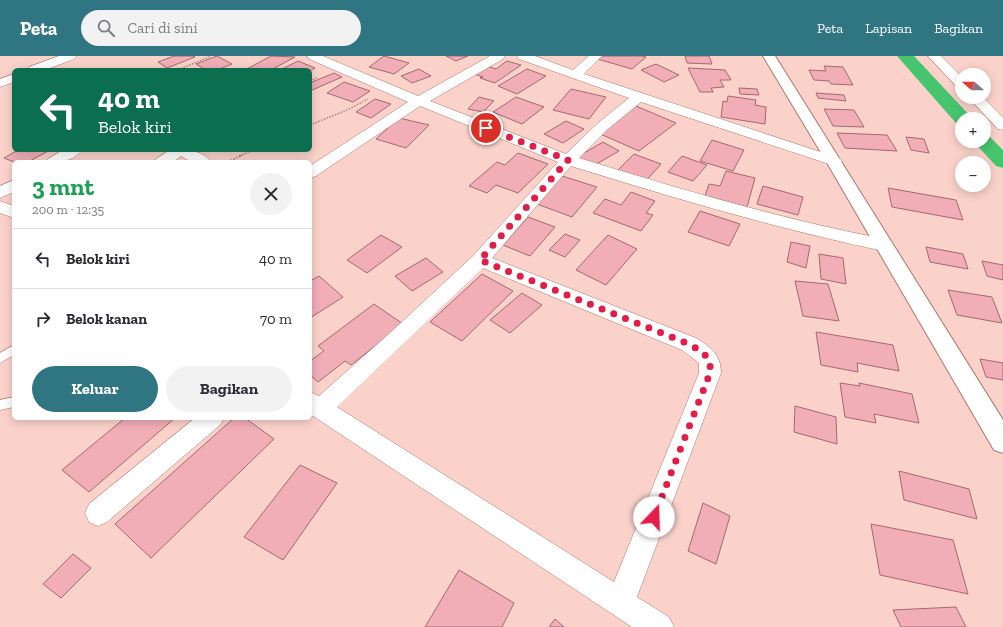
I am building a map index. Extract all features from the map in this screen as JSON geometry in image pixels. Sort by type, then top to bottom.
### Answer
[{"type":"street","points":[[39,68],[70,56]]},
{"type":"street","points":[[313,56],[388,89],[568,160],[669,191],[839,236],[884,245]]},
{"type":"street","points":[[312,172],[419,101],[499,56]]},
{"type":"street","points":[[523,56],[639,97],[834,160]]},
{"type":"street","points":[[574,74],[596,56]]},
{"type":"street","points":[[769,56],[834,160],[1003,442]]},
{"type":"street","points":[[934,56],[955,77]]},
{"type":"street","points":[[0,83],[12,79]]},
{"type":"street","points":[[639,97],[604,126],[568,160],[480,260],[398,338],[316,405],[659,627]]},
{"type":"street","points":[[982,104],[1003,126]]},
{"type":"street","points":[[57,160],[71,152]]},
{"type":"street","points":[[165,160],[177,152]]},
{"type":"street","points":[[184,152],[199,160]]},
{"type":"street","points":[[0,193],[12,186]]},
{"type":"street","points":[[0,206],[12,212]]},
{"type":"street","points":[[480,260],[689,344],[705,354],[711,364],[710,373],[620,603]]},
{"type":"street","points":[[98,513],[210,420]]},
{"type":"lane","points":[[0,360],[12,351]]},
{"type":"lane","points":[[0,405],[12,402]]},
{"type":"path","points":[[183,68],[211,56]]},
{"type":"path","points":[[312,124],[348,110],[388,89]]},
{"type":"path","points":[[232,160],[249,152]]},
{"type":"building","points":[[174,56],[195,57],[167,68],[158,62]]},
{"type":"building","points":[[217,56],[232,64],[222,68],[203,68],[196,64]]},
{"type":"building","points":[[271,56],[295,57],[275,68],[249,68]]},
{"type":"building","points":[[384,56],[409,63],[394,74],[369,67]]},
{"type":"building","points":[[446,56],[468,56],[456,61]]},
{"type":"building","points":[[597,56],[646,57],[632,69],[594,58]]},
{"type":"building","points":[[685,56],[709,56],[712,64],[687,63]]},
{"type":"building","points":[[298,61],[315,68],[312,70],[312,68],[284,68]]},
{"type":"building","points":[[507,61],[521,65],[495,83],[480,78],[483,77],[474,74],[487,66],[496,69]]},
{"type":"building","points":[[656,64],[679,75],[664,82],[641,70]]},
{"type":"building","points":[[824,66],[843,67],[853,85],[831,84],[829,81],[814,80],[809,70],[826,71]]},
{"type":"building","points":[[688,68],[725,70],[731,80],[720,80],[724,87],[711,88],[713,92],[700,92]]},
{"type":"building","points":[[419,69],[431,76],[412,83],[401,76]]},
{"type":"building","points":[[527,69],[546,76],[517,94],[498,86]]},
{"type":"building","points":[[334,73],[342,77],[312,90],[312,82]]},
{"type":"building","points":[[344,82],[370,91],[353,102],[327,93]]},
{"type":"building","points":[[739,88],[757,89],[759,95],[740,94]]},
{"type":"building","points":[[571,89],[606,97],[589,119],[553,110]]},
{"type":"building","points":[[816,93],[844,95],[846,101],[818,98]]},
{"type":"building","points":[[728,96],[756,100],[755,105],[766,107],[765,124],[721,117],[723,101],[727,102]]},
{"type":"building","points":[[479,97],[494,101],[483,112],[468,109]]},
{"type":"building","points":[[516,97],[544,107],[522,124],[493,112]]},
{"type":"building","points":[[375,99],[391,104],[371,118],[356,112]]},
{"type":"building","points":[[636,106],[676,123],[639,151],[598,133]]},
{"type":"building","points":[[824,109],[854,110],[864,127],[833,126]]},
{"type":"building","points":[[399,118],[429,125],[406,148],[376,139]]},
{"type":"building","points":[[566,121],[584,129],[563,143],[544,134]]},
{"type":"building","points":[[837,133],[887,135],[897,151],[845,148]]},
{"type":"building","points":[[906,137],[924,139],[929,153],[911,150]]},
{"type":"building","points":[[712,140],[744,150],[733,171],[700,161]]},
{"type":"building","points":[[603,142],[619,151],[593,166],[577,157]]},
{"type":"building","points":[[14,152],[46,152],[32,160],[12,161],[4,158]]},
{"type":"building","points":[[518,153],[548,164],[518,193],[496,185],[487,193],[469,186],[497,162],[505,165]]},
{"type":"building","points":[[634,154],[661,164],[644,183],[616,172]]},
{"type":"building","points":[[682,156],[707,165],[693,181],[668,172]]},
{"type":"building","points":[[726,171],[755,178],[747,207],[705,196],[709,184],[720,186]]},
{"type":"building","points":[[562,176],[597,187],[572,217],[537,204]]},
{"type":"building","points":[[763,186],[803,197],[798,215],[757,204]]},
{"type":"building","points":[[888,188],[956,200],[963,220],[892,207]]},
{"type":"building","points":[[631,192],[655,201],[646,213],[653,215],[641,231],[593,213],[605,199],[621,205]]},
{"type":"building","points":[[700,211],[740,224],[729,246],[688,232]]},
{"type":"building","points":[[528,217],[555,227],[530,256],[503,245]]},
{"type":"building","points":[[565,234],[580,240],[565,257],[549,250]]},
{"type":"building","points":[[381,235],[402,247],[367,273],[347,260]]},
{"type":"building","points":[[608,235],[637,249],[606,285],[576,270]]},
{"type":"building","points":[[791,242],[810,246],[806,268],[787,262]]},
{"type":"building","points":[[926,247],[963,254],[968,269],[930,262]]},
{"type":"building","points":[[819,254],[843,258],[846,284],[821,279]]},
{"type":"building","points":[[426,258],[443,272],[412,291],[395,276]]},
{"type":"building","points":[[982,261],[1003,265],[1003,280],[987,276]]},
{"type":"building","points":[[482,274],[513,291],[462,341],[430,322]]},
{"type":"building","points":[[319,276],[343,297],[312,317],[312,280]]},
{"type":"building","points":[[795,281],[828,284],[839,321],[803,316]]},
{"type":"building","points":[[948,290],[992,297],[1002,323],[957,315]]},
{"type":"building","points":[[522,293],[542,305],[510,333],[490,320]]},
{"type":"building","points":[[374,304],[403,324],[351,365],[345,361],[318,382],[312,377],[312,360],[324,351],[318,346]]},
{"type":"building","points":[[816,332],[893,345],[899,371],[857,363],[858,372],[821,365]]},
{"type":"building","points":[[980,359],[1003,363],[1003,380],[986,377]]},
{"type":"building","points":[[840,383],[860,386],[859,383],[912,394],[919,423],[874,414],[876,423],[845,417]]},
{"type":"building","points":[[795,406],[836,417],[837,444],[794,432]]},
{"type":"building","points":[[123,420],[173,420],[89,492],[62,470]]},
{"type":"building","points":[[232,420],[248,420],[274,439],[151,558],[115,524]]},
{"type":"building","points":[[300,465],[337,483],[283,560],[244,537]]},
{"type":"building","points":[[899,471],[969,489],[977,519],[904,500]]},
{"type":"building","points":[[703,503],[730,516],[716,564],[688,551]]},
{"type":"building","points":[[871,524],[953,540],[968,594],[880,575]]},
{"type":"building","points":[[73,554],[91,568],[61,598],[43,584]]},
{"type":"building","points":[[459,570],[514,603],[502,627],[425,627]]},
{"type":"building","points":[[956,607],[966,627],[901,627],[893,610]]},
{"type":"building","points":[[555,619],[564,627],[549,627]]},
{"type":"waterway","points":[[905,56],[957,112]]},
{"type":"waterway","points":[[990,148],[1003,162]]},
{"type":"route","points":[[486,128],[568,160],[480,260],[689,344],[705,354],[711,364],[710,373],[654,517]]}]
